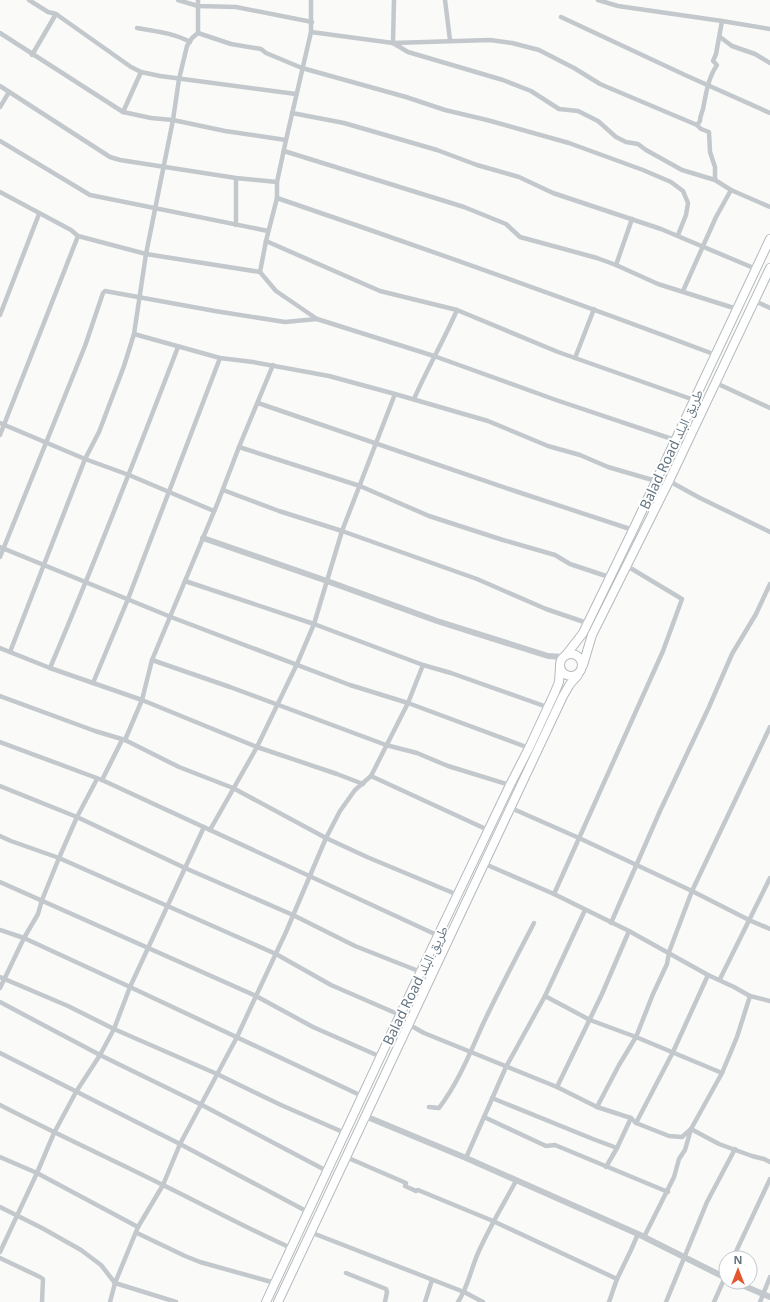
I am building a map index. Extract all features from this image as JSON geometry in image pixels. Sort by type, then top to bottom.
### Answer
[{"type":"highway","name":"Balad Road طريق البلد","points":[[565,656],[576,643],[588,623],[770,239]]},
{"type":"highway","name":"Balad Road طريق البلد","points":[[583,665],[592,636],[669,481],[770,268]]},
{"type":"highway","points":[[573,654],[580,658],[583,665],[581,672],[578,675],[570,676],[564,674],[560,666],[565,656],[573,654]]},
{"type":"highway","name":"Balad Road طريق البلد","points":[[266,1302],[400,1015],[548,707],[559,682],[560,666]]},
{"type":"highway","name":"Balad Road طريق البلد","points":[[278,1302],[564,696],[570,684],[578,675]]},
{"type":"street","points":[[29,0],[48,12],[56,14],[131,67],[141,72],[179,79],[296,94]]},
{"type":"street","points":[[178,0],[198,6],[236,7],[312,22]]},
{"type":"street","points":[[10,652],[85,460],[99,432],[124,366],[134,334],[146,254],[173,120],[179,79],[187,46],[198,33],[198,0]]},
{"type":"street","points":[[260,272],[268,231],[277,198],[277,182],[311,32],[311,0]]},
{"type":"street","points":[[393,43],[394,0]]},
{"type":"street","points":[[445,0],[450,40]]},
{"type":"street","points":[[598,0],[618,6],[722,20],[770,29]]},
{"type":"street","points":[[617,0],[618,6]]},
{"type":"street","points":[[32,54],[56,14]]},
{"type":"street","points":[[561,17],[770,113]]},
{"type":"street","points":[[697,124],[700,121],[699,119],[703,110],[711,74],[717,65],[713,61],[720,37],[722,20]]},
{"type":"street","points":[[137,28],[182,38],[190,42]]},
{"type":"street","points":[[311,32],[393,43],[421,43],[450,40],[490,40],[512,43],[539,50],[574,68],[600,84],[697,124],[701,129],[709,132],[710,152],[715,167],[715,180]]},
{"type":"street","points":[[0,33],[123,112],[151,118],[173,120],[225,131],[286,140]]},
{"type":"street","points":[[198,33],[232,44],[261,49],[266,53],[302,68],[406,97],[445,110],[569,143],[643,170],[671,182],[683,191],[688,203],[686,215],[678,235]]},
{"type":"street","points":[[720,37],[732,46],[755,54],[770,63]]},
{"type":"street","points":[[393,43],[408,52],[503,80],[530,91],[559,109],[578,111],[598,122],[616,137],[626,142],[638,144],[682,170],[715,180],[731,190],[770,207]]},
{"type":"street","points":[[123,112],[141,72]]},
{"type":"street","points":[[0,86],[110,157],[120,160],[236,178],[277,182]]},
{"type":"street","points":[[0,106],[9,92]]},
{"type":"street","points":[[292,113],[344,123],[437,150],[477,165],[519,177],[553,193],[678,235],[756,268]]},
{"type":"street","points":[[0,141],[90,195],[268,231]]},
{"type":"street","points":[[284,151],[464,207],[506,224],[520,237],[597,258],[658,284],[737,310]]},
{"type":"street","points":[[236,178],[236,225]]},
{"type":"street","points":[[683,291],[716,217],[731,190]]},
{"type":"street","points":[[0,192],[71,230],[78,236],[146,254],[260,272],[276,291],[317,319],[434,356],[556,400],[675,440]]},
{"type":"street","points":[[277,198],[421,247],[594,309],[716,355]]},
{"type":"street","points":[[0,315],[39,214]]},
{"type":"street","points":[[616,265],[632,219]]},
{"type":"street","points":[[0,435],[2,424],[78,236]]},
{"type":"street","points":[[266,241],[380,291],[457,310],[575,358],[694,400]]},
{"type":"street","points":[[0,557],[2,548],[85,346],[105,291],[235,315],[285,322],[317,319]]},
{"type":"street","points":[[755,301],[770,308]]},
{"type":"street","points":[[575,358],[594,309]]},
{"type":"street","points":[[414,399],[457,310]]},
{"type":"street","points":[[134,334],[220,358],[273,365],[329,376],[414,399],[488,421],[548,446],[580,455],[608,467],[656,481]]},
{"type":"street","points":[[50,668],[129,475],[178,346]]},
{"type":"street","points":[[93,683],[128,599],[220,358]]},
{"type":"street","points":[[102,780],[142,700],[152,660],[171,617],[273,365]]},
{"type":"street","points":[[716,383],[770,408]]},
{"type":"street","points":[[210,830],[257,747],[297,664],[314,624],[342,531],[395,394]]},
{"type":"street","points":[[258,403],[375,444],[633,530]]},
{"type":"street","points":[[2,424],[85,460],[129,475],[214,511]]},
{"type":"street","points":[[239,447],[360,486],[429,516],[555,555],[570,564],[609,577]]},
{"type":"street","points":[[669,481],[700,498],[770,532]]},
{"type":"street","points":[[223,490],[279,511],[342,531],[477,579],[546,609],[588,623]]},
{"type":"street","points":[[203,538],[437,621],[548,656],[565,656]]},
{"type":"street","points":[[2,548],[171,617],[350,685],[408,703],[529,748]]},
{"type":"street","points":[[554,894],[664,651],[682,600],[627,566]]},
{"type":"street","points":[[185,581],[314,624],[423,665],[451,673],[548,707]]},
{"type":"street","points":[[611,922],[732,654],[756,614],[770,584]]},
{"type":"street","points":[[0,648],[50,668],[142,700],[257,747],[362,784]]},
{"type":"street","points":[[548,656],[560,666]]},
{"type":"street","points":[[152,660],[386,745],[417,753],[448,766],[510,785]]},
{"type":"street","points":[[110,1302],[115,1283],[137,1233],[138,1227],[163,1185],[180,1144],[200,1104],[237,1037],[276,954],[326,838],[340,811],[355,790],[371,776],[408,703],[423,665]]},
{"type":"street","points":[[0,696],[123,740],[179,767],[233,788],[326,838],[367,858],[458,895]]},
{"type":"street","points":[[597,1107],[619,1065],[636,1037],[652,994],[667,964],[669,952],[692,891],[770,727]]},
{"type":"street","points":[[0,742],[102,780],[439,936]]},
{"type":"street","points":[[371,776],[488,830]]},
{"type":"street","points":[[0,988],[2,977],[38,914],[59,858],[77,817],[97,779]]},
{"type":"street","points":[[0,786],[77,817],[185,868],[293,915],[356,946],[421,972]]},
{"type":"street","points":[[511,808],[579,838],[770,929]]},
{"type":"street","points":[[0,1252],[54,1133],[76,1092],[100,1055],[114,1029],[130,987],[204,827]]},
{"type":"street","points":[[0,836],[59,858],[276,954],[331,985],[400,1015]]},
{"type":"street","points":[[485,864],[554,894],[611,922],[669,952],[708,975],[720,979],[750,996],[770,1001]]},
{"type":"street","points":[[720,979],[770,878]]},
{"type":"street","points":[[0,882],[256,996],[314,1027],[381,1057]]},
{"type":"street","points":[[466,1158],[506,1067],[545,996],[585,910]]},
{"type":"street","points":[[429,1107],[439,1108],[449,1094],[534,923]]},
{"type":"street","points":[[0,930],[24,938],[362,1096]]},
{"type":"street","points":[[557,1087],[590,1020],[629,931]]},
{"type":"street","points":[[636,1123],[673,1052],[708,975]]},
{"type":"street","points":[[2,977],[68,1006],[114,1029],[217,1074],[345,1134]]},
{"type":"street","points":[[545,996],[590,1020],[636,1037],[722,1073]]},
{"type":"street","points":[[644,1237],[668,1192],[679,1159],[685,1150],[691,1129],[722,1073],[738,1037],[750,996]]},
{"type":"street","points":[[0,1002],[100,1055],[200,1104],[327,1171]]},
{"type":"street","points":[[408,1024],[424,1033],[557,1087],[597,1107],[630,1118],[636,1123],[669,1136],[682,1137],[691,1129]]},
{"type":"street","points":[[0,1053],[180,1144],[308,1212]]},
{"type":"street","points":[[492,1098],[617,1148]]},
{"type":"street","points":[[0,1105],[54,1133],[291,1248]]},
{"type":"street","points":[[365,1116],[466,1158],[638,1234],[718,1273]]},
{"type":"street","points":[[484,1117],[546,1146],[555,1145],[668,1192]]},
{"type":"street","points":[[606,1167],[617,1148],[630,1118]]},
{"type":"street","points":[[691,1129],[720,1144],[770,1162]]},
{"type":"street","points":[[666,1302],[707,1202],[735,1149]]},
{"type":"street","points":[[0,1156],[37,1173],[138,1227]]},
{"type":"street","points":[[346,1157],[406,1183],[404,1186],[410,1189],[418,1190],[493,1222],[617,1279]]},
{"type":"street","points":[[737,1250],[770,1179]]},
{"type":"street","points":[[458,1302],[464,1292],[478,1254],[493,1222],[516,1181]]},
{"type":"street","points":[[0,1207],[81,1250],[102,1265],[115,1283],[176,1302]]},
{"type":"street","points":[[310,1232],[464,1292],[483,1302]]},
{"type":"street","points":[[137,1233],[200,1262],[275,1283]]},
{"type":"street","points":[[609,1302],[617,1279],[638,1234]]},
{"type":"street","points":[[0,1258],[43,1279],[42,1302]]},
{"type":"street","points":[[346,1273],[386,1289],[387,1292],[385,1302]]},
{"type":"street","points":[[760,1302],[770,1277]]},
{"type":"street","points":[[425,1302],[432,1280]]},
{"type":"street","points":[[714,1302],[720,1290]]},
{"type":"street","points":[[753,1290],[770,1297]]}]
